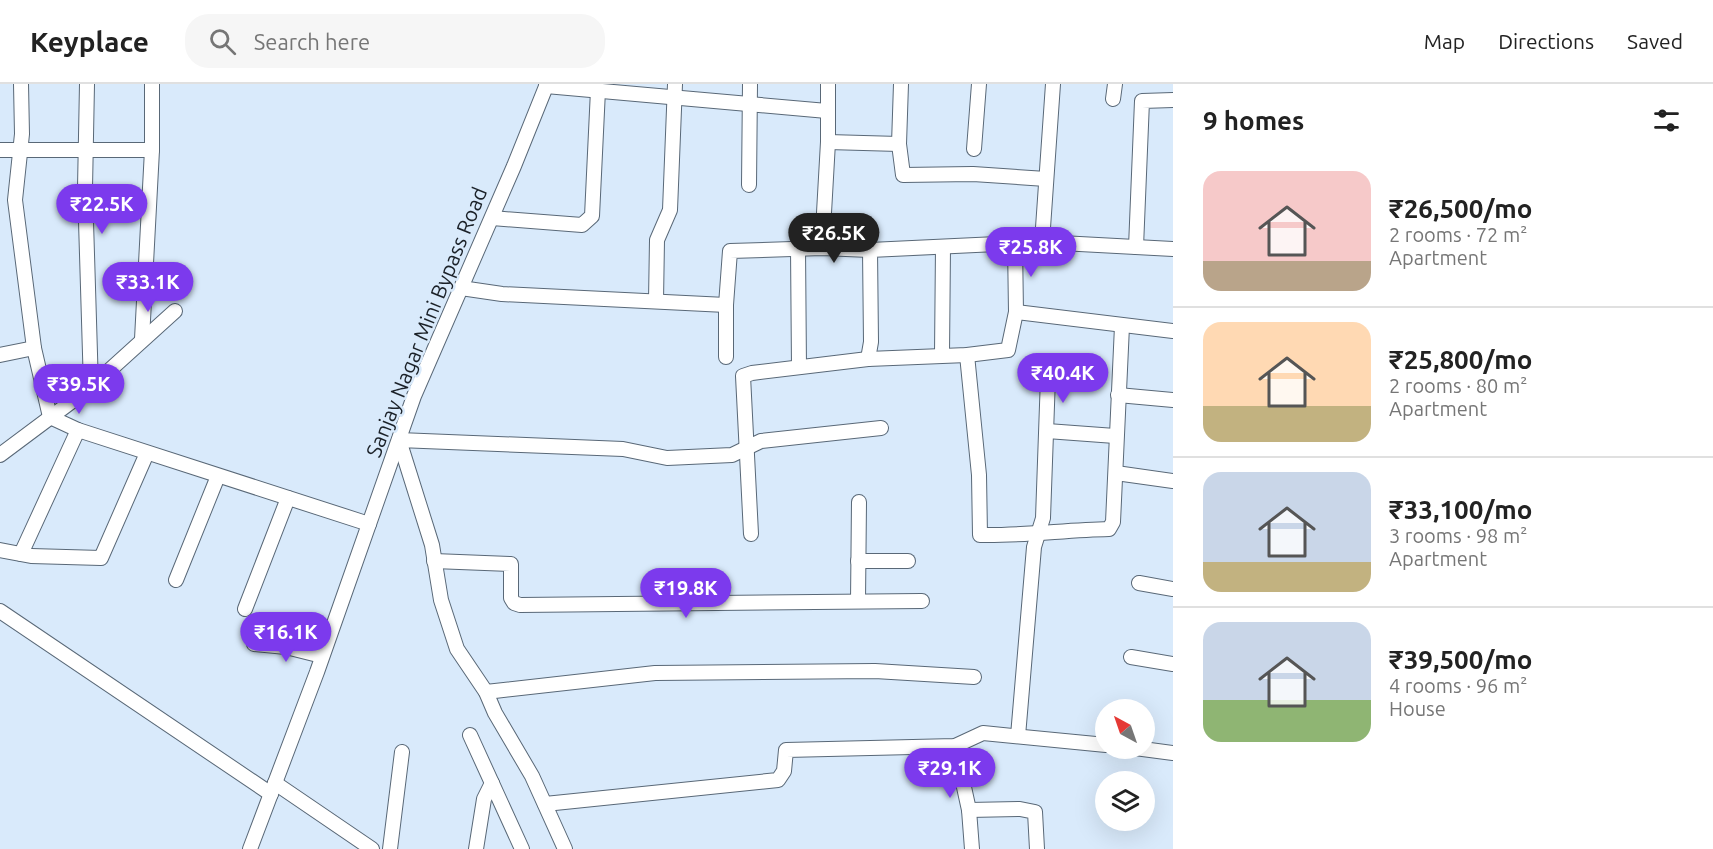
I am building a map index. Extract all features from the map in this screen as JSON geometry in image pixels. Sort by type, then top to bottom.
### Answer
[{"type":"street","points":[[21,84],[20,150],[15,200],[33,348],[50,417]]},
{"type":"street","points":[[87,84],[91,387]]},
{"type":"street","points":[[142,339],[152,150],[153,84]]},
{"type":"street","points":[[749,185],[750,84]]},
{"type":"street","points":[[822,248],[828,142],[828,84]]},
{"type":"street","points":[[901,84],[899,144],[903,175],[973,174],[1046,179]]},
{"type":"street","points":[[974,149],[979,84]]},
{"type":"street","points":[[1042,242],[1053,84]]},
{"type":"street","points":[[1113,99],[1115,84]]},
{"type":"street","points":[[547,85],[598,90],[675,90],[750,103],[827,111]]},
{"type":"street","name":"Sanjay Nagar Mini Bypass Road","points":[[250,849],[322,656],[414,396],[547,85]]},
{"type":"street","points":[[492,218],[582,225],[592,216],[598,90]]},
{"type":"street","points":[[656,301],[657,240],[670,210],[675,90]]},
{"type":"street","points":[[1136,247],[1142,101],[1173,100]]},
{"type":"street","points":[[828,142],[899,144]]},
{"type":"street","points":[[0,150],[152,150]]},
{"type":"street","points":[[726,357],[726,305],[730,251],[798,248],[870,250],[943,248],[1042,242],[1173,249]]},
{"type":"street","points":[[751,534],[743,376],[868,359],[942,354],[967,355],[1008,350],[1016,312],[1015,244]]},
{"type":"street","points":[[798,248],[799,367]]},
{"type":"street","points":[[942,354],[943,248]]},
{"type":"street","points":[[868,359],[872,342],[870,250]]},
{"type":"street","points":[[461,288],[502,294],[656,301],[686,305],[726,305]]},
{"type":"street","points":[[0,455],[91,387],[175,310]]},
{"type":"street","points":[[1016,312],[1122,326],[1173,330]]},
{"type":"street","points":[[967,355],[980,475],[980,535],[1026,536],[1038,532],[1109,529],[1113,522],[1116,473],[1115,436],[1122,326]]},
{"type":"street","points":[[0,355],[33,348]]},
{"type":"street","points":[[1018,736],[1034,547],[1043,518],[1048,377]]},
{"type":"street","points":[[1118,395],[1173,400]]},
{"type":"street","points":[[50,417],[78,430],[369,524]]},
{"type":"street","points":[[565,849],[545,804],[495,713],[486,692],[457,649],[441,600],[432,545],[399,440],[623,449],[666,458],[732,455],[761,441],[881,428]]},
{"type":"street","points":[[21,554],[78,430]]},
{"type":"street","points":[[1047,430],[1115,436]]},
{"type":"street","points":[[0,550],[21,554],[101,558],[147,453]]},
{"type":"street","points":[[1116,473],[1173,481]]},
{"type":"street","points":[[176,580],[219,476]]},
{"type":"street","points":[[244,609],[288,498]]},
{"type":"street","points":[[858,601],[859,502]]},
{"type":"street","points":[[434,561],[511,564],[511,598],[514,603],[520,605],[922,601]]},
{"type":"street","points":[[858,561],[908,561]]},
{"type":"street","points":[[1139,583],[1173,589]]},
{"type":"street","points":[[0,611],[273,789],[372,849]]},
{"type":"street","points":[[254,644],[286,647],[322,656]]},
{"type":"street","points":[[1131,657],[1173,663]]},
{"type":"street","points":[[486,692],[655,673],[875,671],[974,677]]},
{"type":"street","points":[[545,804],[778,780],[784,771],[786,750],[955,746],[983,733],[1095,744]]},
{"type":"street","points":[[470,735],[522,849]]},
{"type":"street","points":[[955,746],[969,810],[972,849]]},
{"type":"street","points":[[1155,751],[1173,753]]},
{"type":"street","points":[[390,849],[402,752]]},
{"type":"street","points":[[476,849],[484,799],[492,783]]},
{"type":"street","points":[[969,810],[1020,809],[1035,812],[1037,849]]}]
